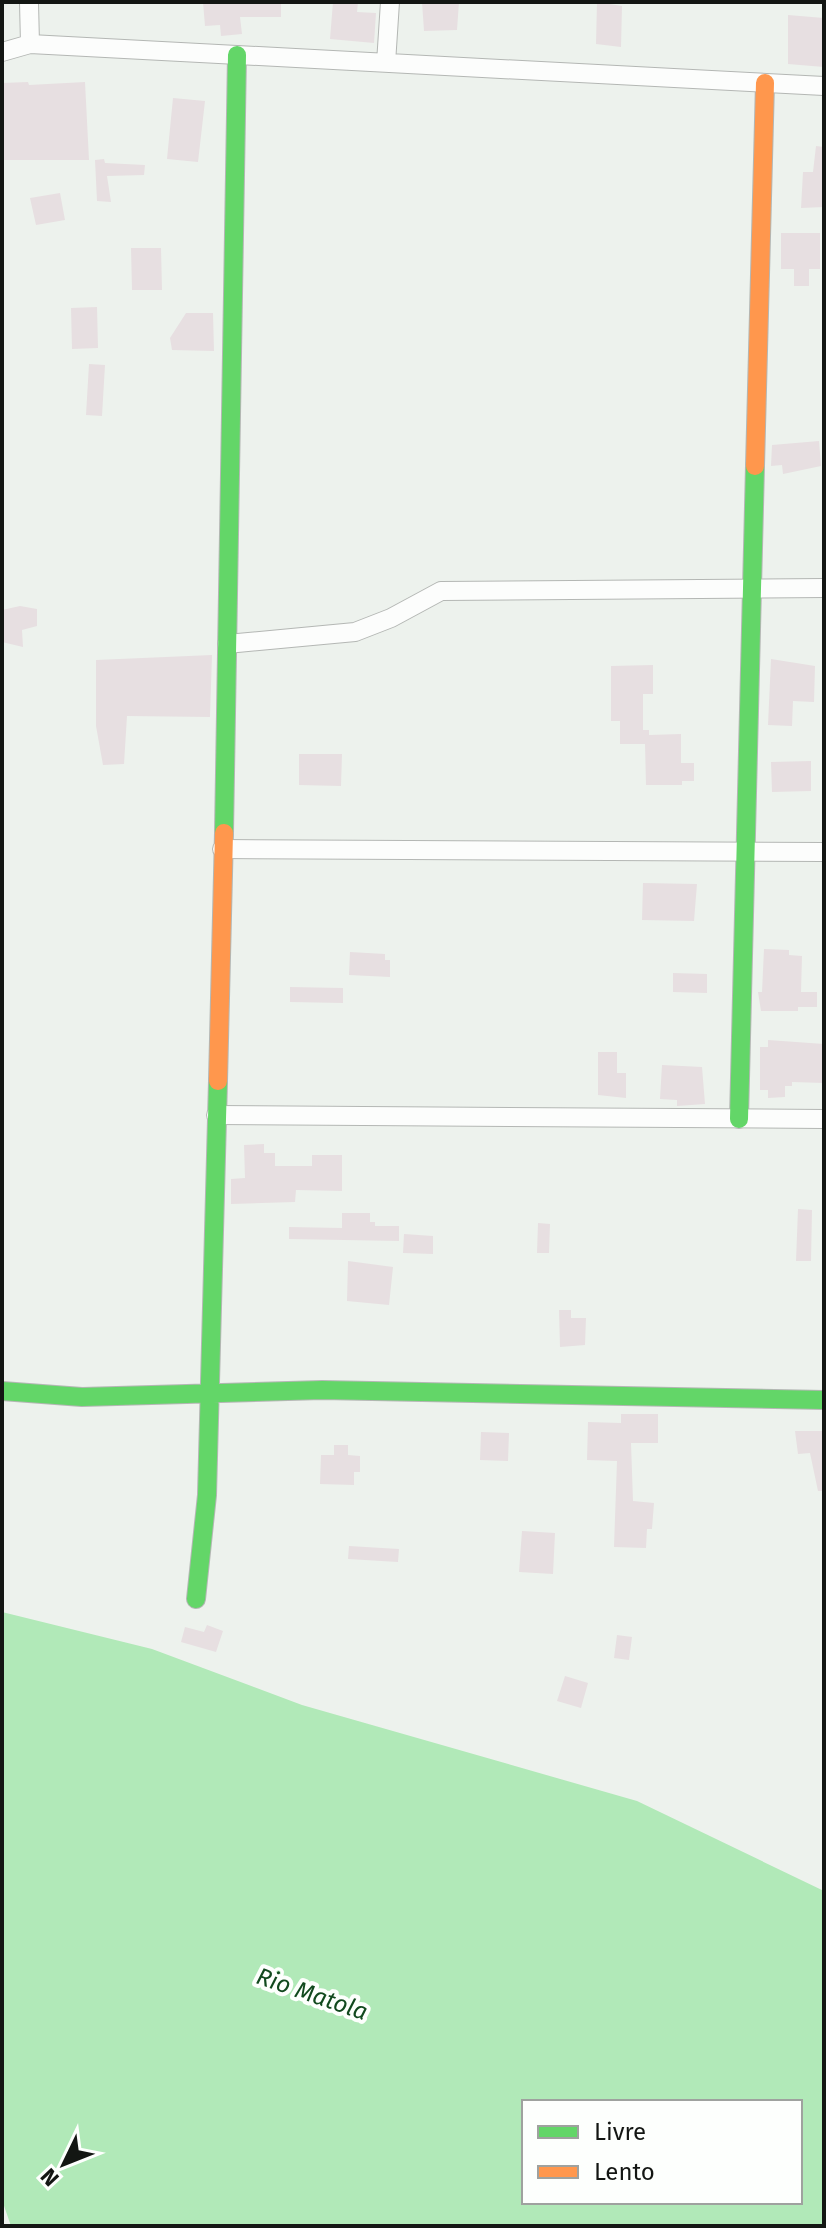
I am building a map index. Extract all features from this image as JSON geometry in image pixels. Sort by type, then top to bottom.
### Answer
[{"type":"street","points":[[29,2],[30,44]]},
{"type":"street","points":[[386,63],[390,2]]},
{"type":"street","points":[[2,52],[30,44],[824,86]]},
{"type":"street","points":[[196,1599],[207,1495],[210,1394],[237,55]]},
{"type":"street","points":[[739,1119],[765,83]]},
{"type":"street","points":[[227,644],[355,632],[391,618],[441,591],[824,588]]},
{"type":"street","points":[[222,849],[824,852]]},
{"type":"street","points":[[216,1115],[824,1119]]},
{"type":"street","points":[[2,1391],[210,1394],[319,1390],[733,1401],[824,1400]]},
{"type":"water","name":"Rio Matola","points":[[2,1612],[152,1649],[302,1705],[637,1801],[824,1891],[824,2226],[11,2226],[2,2200]]},
{"type":"building","points":[[203,2],[281,2],[281,17],[240,17],[242,34],[221,36],[220,25],[205,26]]},
{"type":"building","points":[[333,2],[358,2],[357,12],[376,13],[374,43],[330,39]]},
{"type":"building","points":[[422,2],[459,2],[457,30],[424,31]]},
{"type":"building","points":[[597,2],[622,6],[621,47],[596,44]]},
{"type":"building","points":[[788,15],[824,18],[824,67],[788,64]]},
{"type":"building","points":[[28,82],[29,85],[85,82],[89,160],[2,160],[2,83]]},
{"type":"building","points":[[173,98],[205,101],[198,162],[167,159]]},
{"type":"building","points":[[816,146],[824,147],[824,207],[801,208],[803,172],[813,172]]},
{"type":"building","points":[[104,159],[105,163],[145,165],[144,175],[107,176],[111,202],[97,201],[95,160]]},
{"type":"building","points":[[60,193],[65,220],[36,225],[30,198]]},
{"type":"building","points":[[781,233],[820,233],[820,269],[809,269],[809,286],[794,286],[794,269],[781,269]]},
{"type":"building","points":[[131,248],[161,248],[162,290],[132,290]]},
{"type":"building","points":[[97,307],[98,348],[72,349],[71,308]]},
{"type":"building","points":[[186,313],[213,313],[214,351],[172,350],[170,338]]},
{"type":"building","points":[[89,364],[105,365],[102,416],[86,415]]},
{"type":"building","points":[[819,441],[821,466],[783,474],[782,465],[771,466],[772,445]]},
{"type":"building","points":[[20,606],[37,609],[37,626],[22,630],[23,647],[2,642],[2,610]]},
{"type":"building","points":[[212,655],[210,717],[127,716],[124,764],[103,765],[96,726],[96,660]]},
{"type":"building","points":[[771,659],[815,666],[814,702],[793,701],[792,726],[768,725]]},
{"type":"building","points":[[653,665],[653,694],[643,694],[643,730],[649,730],[649,735],[681,734],[681,763],[694,763],[694,781],[682,781],[682,785],[646,785],[645,744],[620,744],[620,721],[611,721],[611,666]]},
{"type":"building","points":[[299,754],[342,754],[341,786],[299,785]]},
{"type":"building","points":[[811,761],[811,791],[772,792],[771,762]]},
{"type":"building","points":[[643,883],[697,884],[694,921],[642,920]]},
{"type":"building","points":[[764,949],[789,950],[789,955],[802,956],[801,992],[817,992],[817,1007],[798,1007],[798,1011],[761,1011],[758,992],[762,992]]},
{"type":"building","points":[[350,952],[385,954],[385,960],[390,960],[390,977],[349,975]]},
{"type":"building","points":[[673,973],[707,974],[707,993],[673,992]]},
{"type":"building","points":[[290,987],[343,988],[343,1003],[290,1002]]},
{"type":"building","points":[[768,1040],[824,1044],[824,1083],[792,1082],[792,1086],[785,1086],[785,1097],[768,1098],[768,1090],[760,1090],[760,1047],[768,1047]]},
{"type":"building","points":[[598,1052],[617,1052],[617,1073],[626,1073],[626,1098],[598,1095]]},
{"type":"building","points":[[662,1065],[702,1067],[705,1104],[677,1106],[677,1100],[660,1099]]},
{"type":"building","points":[[264,1144],[264,1153],[275,1153],[275,1166],[312,1166],[312,1155],[342,1155],[342,1191],[296,1190],[295,1202],[231,1204],[231,1179],[245,1178],[244,1145]]},
{"type":"building","points":[[798,1209],[812,1210],[811,1261],[796,1261]]},
{"type":"building","points":[[342,1213],[370,1213],[370,1222],[375,1222],[375,1226],[399,1226],[399,1241],[289,1239],[289,1227],[342,1228]]},
{"type":"building","points":[[538,1223],[550,1224],[549,1253],[537,1253]]},
{"type":"building","points":[[404,1234],[433,1236],[433,1254],[403,1253]]},
{"type":"building","points":[[348,1261],[393,1267],[389,1305],[347,1301]]},
{"type":"building","points":[[559,1310],[571,1310],[571,1318],[586,1318],[585,1345],[560,1347]]},
{"type":"building","points":[[621,1414],[658,1414],[658,1443],[631,1443],[633,1501],[654,1503],[652,1529],[647,1529],[646,1548],[614,1547],[617,1461],[587,1460],[588,1422],[621,1423]]},
{"type":"building","points":[[795,1431],[824,1431],[824,1491],[818,1491],[810,1453],[798,1454]]},
{"type":"building","points":[[481,1432],[509,1433],[508,1461],[480,1460]]},
{"type":"building","points":[[334,1445],[348,1445],[348,1455],[360,1456],[360,1472],[354,1472],[354,1485],[320,1484],[321,1455],[334,1455]]},
{"type":"building","points":[[522,1531],[555,1533],[553,1574],[519,1572]]},
{"type":"building","points":[[349,1546],[399,1549],[398,1562],[348,1559]]},
{"type":"building","points":[[207,1625],[223,1631],[216,1652],[181,1642],[185,1627],[204,1632]]},
{"type":"building","points":[[617,1635],[632,1637],[629,1660],[614,1658]]},
{"type":"building","points":[[565,1676],[588,1683],[581,1708],[557,1701]]},
{"type":"traffic: fast","points":[[224,833],[237,55]]},
{"type":"traffic: fast","points":[[739,1119],[755,466]]},
{"type":"traffic: fast","points":[[196,1599],[207,1495],[218,1081]]},
{"type":"traffic: fast","points":[[2,1391],[82,1397],[322,1390],[824,1400]]},
{"type":"traffic: slow","points":[[755,466],[765,83]]},
{"type":"traffic: slow","points":[[218,1081],[224,833]]}]
